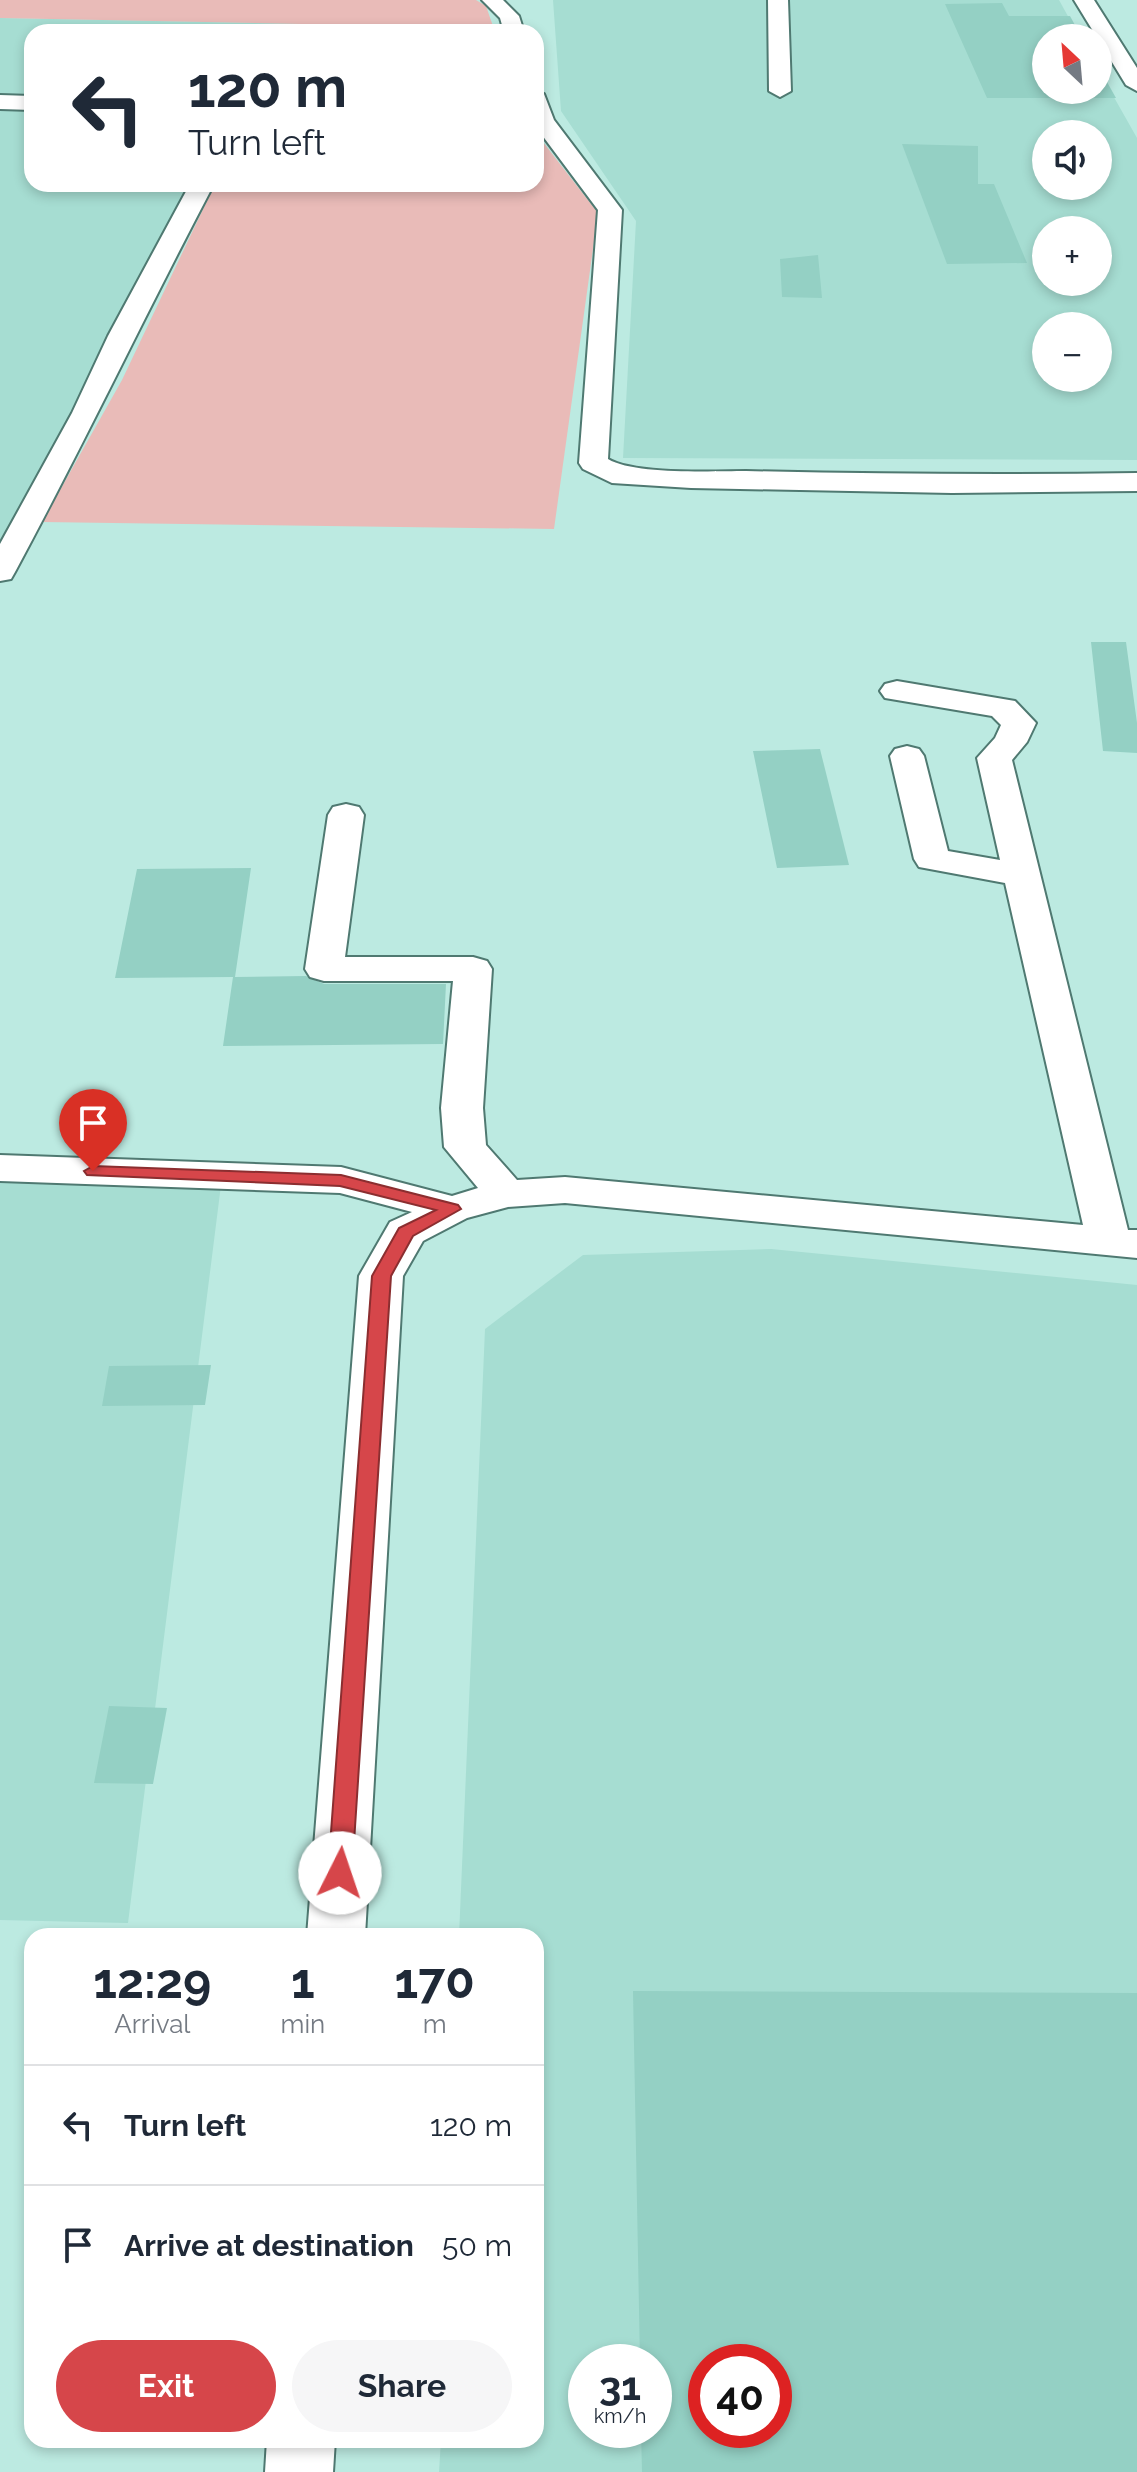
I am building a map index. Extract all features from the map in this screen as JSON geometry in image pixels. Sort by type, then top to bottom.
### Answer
[{"type":"street","points":[[492,0],[509,16],[512,24]]},
{"type":"street","points":[[778,0],[780,91]]},
{"type":"street","points":[[1084,0],[1137,85]]},
{"type":"street","points":[[0,102],[24,103]]},
{"type":"street","points":[[544,122],[610,210],[593,463],[599,470],[612,474],[691,479],[952,484],[1137,482]]},
{"type":"street","points":[[0,572],[86,413],[121,336],[198,192]]},
{"type":"street","points":[[337,1928],[381,1276],[406,1232],[452,1209],[506,1194],[565,1190],[1123,1242],[1022,875],[994,758],[1010,742],[1019,723],[1003,708],[897,691]]},
{"type":"street","points":[[907,756],[932,859],[1022,875]]},
{"type":"street","points":[[346,815],[324,969],[473,969],[462,1108],[465,1147],[506,1194]]},
{"type":"street","points":[[0,1168],[341,1180],[452,1209]]},
{"type":"street","points":[[299,2472],[300,2448]]},
{"type":"shaded area","points":[[0,0],[476,0],[486,6],[492,24],[302,24],[0,18]]},
{"type":"shaded area","points":[[553,0],[1059,0],[1072,24],[1032,24],[1032,104],[1112,104],[1112,94],[1137,138],[1137,460],[623,458],[636,221],[561,111]]},
{"type":"shaded area","points":[[0,18],[303,24],[24,24],[24,192],[206,192],[0,550]]},
{"type":"shaded area","points":[[544,143],[598,213],[554,529],[42,522],[122,380],[211,192],[544,192]]},
{"type":"shaded area","points":[[0,1175],[221,1185],[128,1923],[0,1920]]},
{"type":"shaded area","points":[[771,1249],[1137,1285],[1137,2472],[439,2472],[440,2448],[544,2448],[544,1928],[459,1928],[485,1329],[583,1255]]},
{"type":"building","points":[[1002,3],[1009,16],[1070,16],[1074,24],[1032,24],[1032,98],[987,98],[945,4]]},
{"type":"building","points":[[902,144],[978,146],[978,184],[994,184],[1027,263],[947,264]]},
{"type":"building","points":[[818,255],[822,298],[782,297],[780,259]]},
{"type":"building","points":[[1091,642],[1126,642],[1137,723],[1137,753],[1103,751]]},
{"type":"building","points":[[820,749],[849,865],[777,868],[753,751]]},
{"type":"building","points":[[251,868],[235,977],[306,976],[324,984],[446,984],[443,1044],[223,1046],[233,977],[115,978],[137,869]]},
{"type":"building","points":[[211,1365],[205,1405],[102,1406],[109,1366]]},
{"type":"building","points":[[109,1706],[167,1708],[153,1784],[94,1783]]},
{"type":"building","points":[[633,1991],[1137,1993],[1137,2472],[642,2472],[641,2448],[672,2448],[672,2344],[640,2344]]},
{"type":"route","points":[[93,1171],[341,1180],[452,1209],[406,1232],[381,1276],[340,1873]]}]
